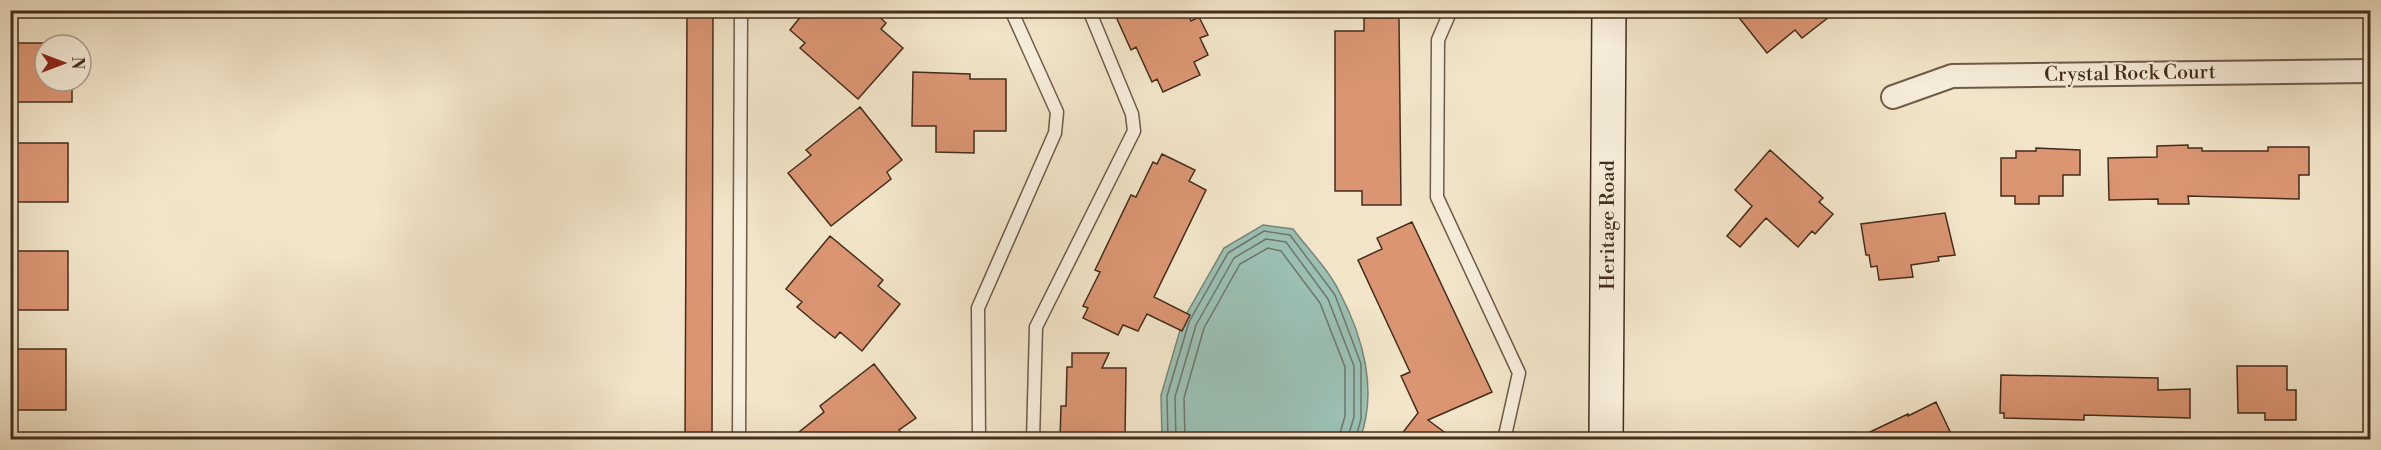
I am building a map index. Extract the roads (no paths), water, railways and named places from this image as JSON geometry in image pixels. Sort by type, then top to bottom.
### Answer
[{"type":"main road","name":"Heritage Road","points":[[1606,440],[1609,10]]},
{"type":"street","name":"Crystal Rock Court","points":[[1893,98],[1952,76],[2370,71]]},
{"type":"lane","points":[[739,440],[741,10]]},
{"type":"lane","points":[[979,440],[978,308],[1055,133],[1057,112],[1011,10]]},
{"type":"lane","points":[[1032,440],[1036,327],[1134,131],[1132,114],[1089,10]]},
{"type":"lane","points":[[1451,10],[1438,40],[1437,197],[1519,374],[1504,440]]},
{"type":"water","points":[[1263,225],[1293,229],[1330,276],[1348,310],[1361,346],[1368,383],[1368,402],[1360,439],[1162,439],[1161,395],[1183,320],[1224,248]]}]
